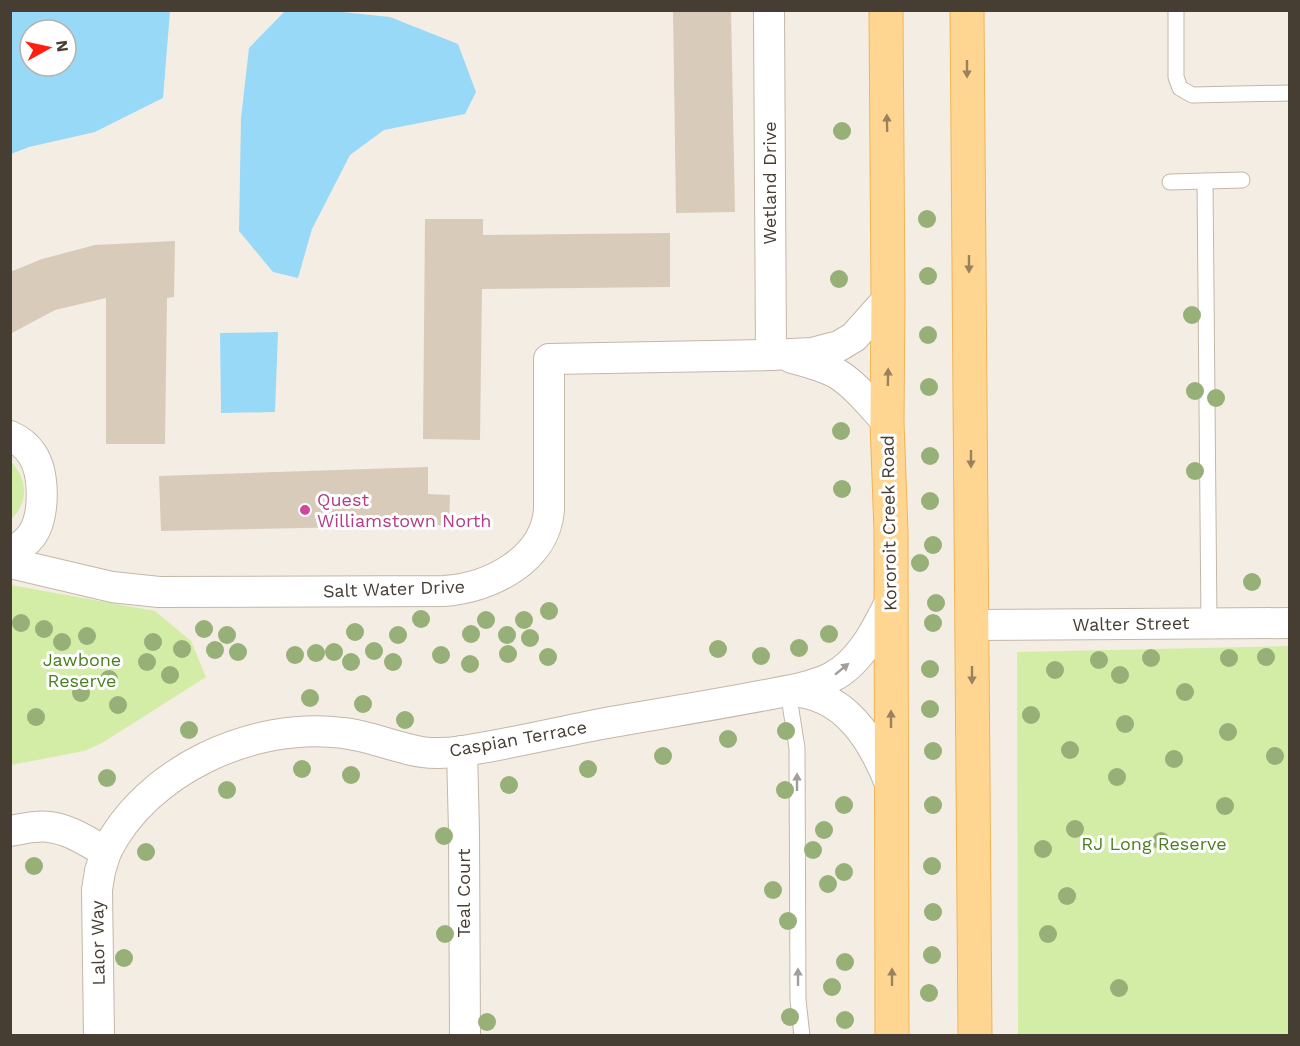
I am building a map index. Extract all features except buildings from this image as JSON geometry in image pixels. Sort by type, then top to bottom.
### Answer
[{"type":"main road","name":"Kororoit Creek Road","points":[[886,10],[888,422],[891,532],[892,1035]]},
{"type":"main road","points":[[967,10],[975,1035]]},
{"type":"street","name":"Wetland Drive","points":[[769,10],[771,355]]},
{"type":"street","name":"Salt Water Drive","points":[[10,563],[112,587],[159,592],[444,591],[476,585],[519,563],[533,550],[546,528],[549,510],[549,359],[771,355],[812,352],[839,345],[854,337],[888,299]]},
{"type":"street","name":"Salt Water Drive","points":[[771,355],[805,362],[839,375],[888,422]]},
{"type":"street","points":[[10,436],[20,441],[36,460],[40,475],[40,556],[44,564],[53,572],[73,578]]},
{"type":"street","points":[[10,553],[33,533],[40,513],[41,501]]},
{"type":"street","name":"Caspian Terrace","points":[[106,852],[138,806],[169,780],[194,763],[216,752],[255,739],[284,733],[333,732],[371,738],[423,752],[462,751],[788,691],[817,683],[842,670],[870,638],[891,600]]},
{"type":"street","name":"Walter Street","points":[[972,626],[1290,623]]},
{"type":"street","name":"Caspian Terrace","points":[[788,691],[815,696],[830,702],[848,715],[860,728],[875,751],[891,787]]},
{"type":"street","name":"Teal Court","points":[[462,751],[465,1035]]},
{"type":"street","points":[[10,831],[39,826],[56,828],[106,852]]},
{"type":"street","name":"Lalor Way","points":[[99,1035],[97,890],[106,852]]},
{"type":"lane","points":[[1176,10],[1176,77],[1180,88],[1192,95],[1290,93]]},
{"type":"lane","points":[[1170,182],[1242,180]]},
{"type":"lane","points":[[1205,181],[1209,624]]},
{"type":"lane","points":[[788,691],[797,748],[798,1000],[801,1035]]},
{"type":"green space","points":[[11,462],[21,476],[24,491],[21,506],[11,519]]},
{"type":"green space","name":"Jawbone Reserve","points":[[11,585],[155,611],[191,641],[206,677],[102,743],[84,751],[11,765]]},
{"type":"green space","name":"RJ Long Reserve","points":[[1289,646],[1289,1035],[1018,1035],[1017,652]]},
{"type":"water","points":[[11,10],[170,11],[163,98],[95,132],[29,147],[11,154]]},
{"type":"water","points":[[286,10],[332,11],[390,17],[458,44],[476,92],[465,114],[384,130],[350,155],[312,229],[298,278],[273,272],[239,231],[241,118],[249,48]]},
{"type":"water","points":[[278,332],[275,412],[221,413],[220,333]]},
{"type":"place","name":"Quest Williamstown North","points":[[305,510]]}]
